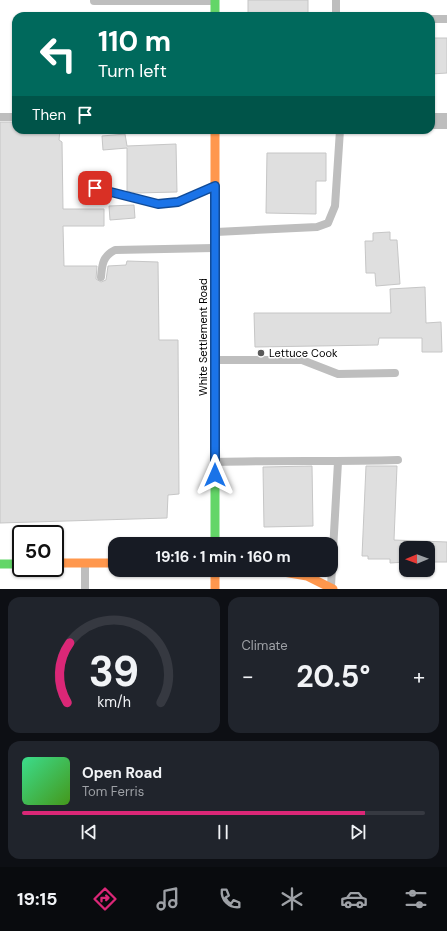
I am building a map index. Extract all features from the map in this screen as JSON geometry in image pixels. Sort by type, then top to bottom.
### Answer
[{"type":"main road","points":[[215,0],[215,12]]},
{"type":"main road","name":"White Settlement Road","points":[[215,134],[215,537]]},
{"type":"main road","points":[[64,564],[108,563]]},
{"type":"main road","points":[[0,564],[12,564]]},
{"type":"main road","points":[[215,577],[215,589]]},
{"type":"main road","points":[[309,577],[332,589]]},
{"type":"street","points":[[435,121],[447,121]]},
{"type":"lane","points":[[94,1],[215,0]]},
{"type":"lane","points":[[336,0],[336,12]]},
{"type":"lane","points":[[435,19],[447,19]]},
{"type":"lane","points":[[0,117],[12,117]]},
{"type":"lane","points":[[215,232],[317,227],[328,223],[335,206],[340,134]]},
{"type":"lane","points":[[95,188],[158,204],[178,202],[215,186]]},
{"type":"lane","points":[[101,277],[102,264],[107,254],[115,250],[215,248]]},
{"type":"lane","points":[[216,360],[302,360],[338,374],[395,373]]},
{"type":"lane","points":[[215,462],[280,460],[338,462],[398,460]]},
{"type":"lane","points":[[332,589],[338,462]]},
{"type":"lane","points":[[85,563],[85,589]]},
{"type":"building","points":[[248,0],[308,0],[308,12],[248,12]]},
{"type":"building","points":[[435,38],[447,38],[447,73],[435,74]]},
{"type":"building","points":[[0,122],[12,122],[12,134],[60,134],[59,140],[62,142],[63,209],[104,209],[104,226],[63,226],[64,266],[97,266],[96,279],[101,282],[106,280],[108,266],[126,265],[127,261],[158,262],[159,340],[178,340],[179,494],[168,495],[167,518],[0,523]]},
{"type":"building","points":[[125,134],[127,146],[176,144],[177,192],[136,193],[127,191],[127,148],[103,150],[102,136]]},
{"type":"building","points":[[267,153],[326,153],[326,181],[316,181],[316,214],[266,213]]},
{"type":"building","points":[[134,205],[135,218],[110,220],[109,206]]},
{"type":"building","points":[[390,232],[390,240],[397,240],[400,284],[376,286],[375,273],[366,273],[365,241],[373,241],[373,233]]},
{"type":"building","points":[[425,287],[426,323],[441,322],[442,352],[422,352],[422,338],[379,338],[378,345],[255,347],[254,313],[391,313],[390,289]]},
{"type":"building","points":[[312,466],[313,526],[264,527],[263,467]]},
{"type":"building","points":[[366,466],[397,466],[394,540],[420,541],[399,541],[399,562],[390,563],[390,559],[368,559],[368,556],[362,556]]},
{"type":"building","points":[[435,542],[447,542],[447,562],[435,562]]},
{"type":"traffic: fast","points":[[215,0],[215,12]]},
{"type":"traffic: fast","points":[[215,306],[215,537]]},
{"type":"traffic: fast","points":[[0,564],[12,564]]},
{"type":"traffic: slow","points":[[215,134],[215,306]]},
{"type":"traffic: slow","points":[[64,563],[108,563]]},
{"type":"traffic: slow","points":[[215,577],[215,589]]},
{"type":"traffic: slow","points":[[309,577],[333,589]]},
{"type":"place","name":"Lettuce Cook","points":[[261,353]]},
{"type":"route","points":[[95,188],[158,204],[178,202],[215,186],[215,475]]}]
